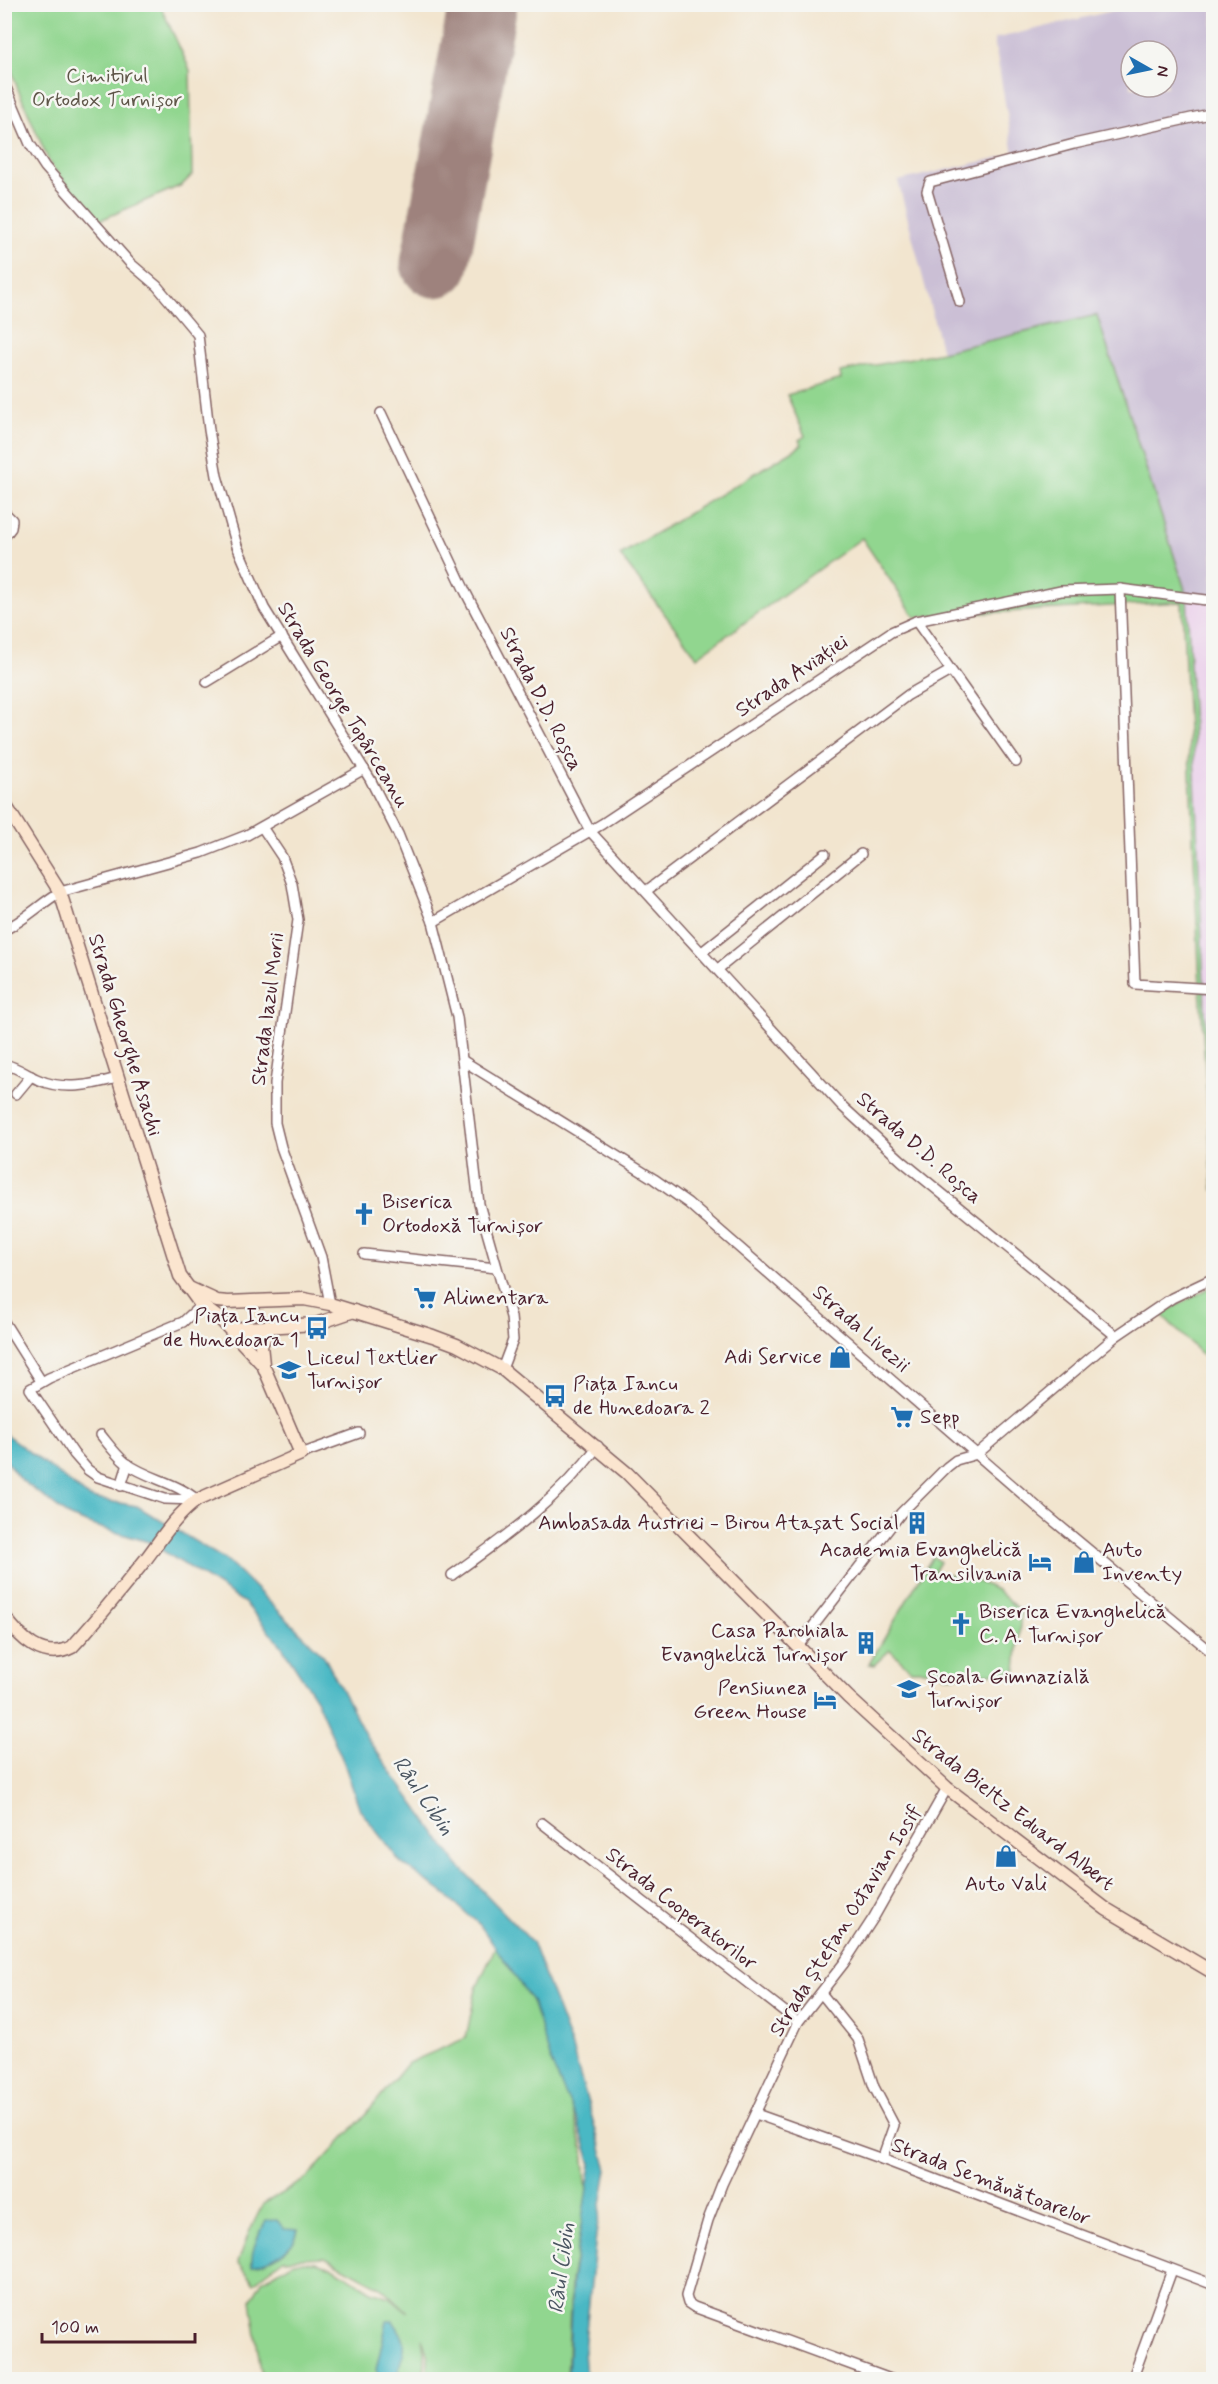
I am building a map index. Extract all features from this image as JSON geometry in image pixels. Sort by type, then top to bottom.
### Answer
[{"type":"street","name":"Strada George Topârceanu","points":[[4,83],[30,144],[45,166],[130,263],[157,286],[198,335],[208,430],[217,476],[249,576],[264,608],[364,769],[398,834],[433,922],[457,1017],[479,1204],[513,1331],[511,1348],[502,1369]]},
{"type":"street","points":[[960,302],[927,191],[930,182],[1074,144],[1214,113]]},
{"type":"street","name":"Strada D.D. Roșca","points":[[381,413],[465,591],[590,831],[842,1106],[902,1161],[1116,1336]]},
{"type":"street","points":[[4,512],[12,520],[11,528],[4,537]]},
{"type":"street","points":[[1120,589],[1135,984],[1214,989]]},
{"type":"street","name":"Strada Aviației","points":[[433,922],[590,831],[891,632],[916,621],[1061,591],[1120,589],[1214,601]]},
{"type":"street","points":[[916,621],[1016,762]]},
{"type":"street","points":[[207,682],[282,636]]},
{"type":"street","points":[[646,891],[908,695],[950,671]]},
{"type":"street","points":[[4,930],[20,924],[43,903],[60,892],[201,853],[262,827],[364,769]]},
{"type":"street","name":"Strada Gheorghe Asachi","points":[[4,803],[60,892],[174,1262],[187,1287],[201,1305],[231,1329],[263,1365]]},
{"type":"street","name":"Strada Iazul Morii","points":[[262,827],[285,866],[292,884],[298,920],[275,1083],[275,1123],[281,1147],[321,1257],[330,1304]]},
{"type":"street","points":[[702,952],[825,854]]},
{"type":"street","points":[[718,969],[861,854]]},
{"type":"street","name":"Strada Livezii","points":[[462,1060],[654,1179],[688,1203],[977,1454],[1214,1654]]},
{"type":"street","points":[[4,1064],[48,1083],[79,1086],[117,1078]]},
{"type":"street","points":[[16,1094],[31,1076]]},
{"type":"street","points":[[364,1254],[496,1268]]},
{"type":"street","points":[[798,1647],[810,1628],[852,1578],[901,1513],[947,1467],[956,1461],[977,1454],[1116,1336],[1172,1298],[1214,1278]]},
{"type":"street","name":"Strada Bieltz Eduard Albert","points":[[187,1287],[217,1300],[228,1302],[304,1299],[330,1304],[441,1339],[502,1369],[598,1446],[736,1581],[798,1647],[893,1740],[947,1788],[1106,1909],[1214,1973]]},
{"type":"street","points":[[197,1500],[174,1500],[121,1486],[98,1477],[88,1470],[74,1454],[30,1389],[41,1381],[183,1322],[201,1305]]},
{"type":"street","points":[[231,1329],[316,1324],[356,1311]]},
{"type":"street","points":[[4,1322],[41,1381]]},
{"type":"street","points":[[269,1328],[261,1345],[263,1365],[301,1454]]},
{"type":"street","points":[[4,1616],[21,1636],[37,1649],[46,1652],[63,1652],[72,1647],[84,1634],[147,1557],[176,1517],[197,1500],[301,1454],[359,1433]]},
{"type":"street","points":[[101,1435],[112,1450],[128,1464],[176,1485],[197,1500]]},
{"type":"street","points":[[452,1575],[546,1503],[574,1476],[598,1446]]},
{"type":"street","points":[[121,1486],[128,1464]]},
{"type":"street","name":"Strada Ștefan Octavian Iosif","points":[[893,2379],[688,2303],[686,2296],[708,2220],[722,2184],[798,2022],[844,1963],[874,1917],[947,1788]]},
{"type":"street","name":"Strada Cooperatorilor","points":[[542,1823],[798,2022]]},
{"type":"street","points":[[821,1993],[858,2039],[873,2087],[894,2125],[882,2159]]},
{"type":"street","name":"Strada Semănătoarelor","points":[[756,2114],[882,2159],[1214,2285]]},
{"type":"street","points":[[1132,2379],[1172,2270]]},
{"type":"shaded area","points":[[1137,5],[1213,5],[1213,597],[1187,596],[1097,315],[942,352],[898,181],[1014,154],[994,39]]},
{"type":"shaded area","points":[[1187,596],[1214,597],[1213,1189]]},
{"type":"green space","name":"Cimitirul Ortodox Turnișor","points":[[29,4],[160,5],[190,70],[192,175],[182,185],[98,221],[50,164],[17,87],[5,50],[4,8]]},
{"type":"green space","points":[[1097,315],[1187,596],[1213,1191],[1200,988],[1182,602],[915,617],[862,538],[697,657],[620,555],[802,445],[799,440],[805,436],[787,395],[841,379],[840,372],[942,352]]},
{"type":"green space","points":[[1213,1286],[1213,1366],[1161,1314]]},
{"type":"green space","points":[[933,1556],[940,1562],[934,1572],[974,1580],[997,1590],[1021,1612],[1016,1671],[945,1676],[939,1670],[911,1670],[890,1650],[874,1665],[869,1664]]},
{"type":"green space","points":[[498,1942],[546,2010],[583,2150],[587,2193],[571,2281],[567,2379],[428,2379],[428,2357],[422,2338],[425,2359],[424,2379],[262,2379],[251,2300],[262,2281],[294,2262],[316,2262],[333,2267],[371,2291],[390,2297],[408,2312],[383,2288],[325,2257],[283,2259],[254,2283],[238,2262],[263,2204],[306,2179],[367,2113],[408,2063],[466,2038],[476,1989]]},
{"type":"water","points":[[4,1430],[7,1435],[90,1498],[137,1506],[229,1562],[324,1656],[367,1738],[457,1864],[532,1942],[572,2048],[607,2169],[596,2235],[584,2351],[586,2379],[568,2379],[572,2280],[591,2164],[577,2120],[553,2067],[532,2001],[480,1925],[441,1891],[401,1863],[360,1810],[344,1763],[316,1699],[281,1645],[245,1603],[149,1542],[70,1517],[19,1478],[5,1459]]},
{"type":"water","points":[[277,2220],[284,2229],[298,2230],[296,2238],[281,2254],[252,2266],[254,2248],[266,2221]]},
{"type":"water","points":[[387,2321],[393,2321],[403,2338],[404,2350],[397,2379],[381,2379],[376,2370]]},
{"type":"runway","points":[[435,263],[483,4]]},
{"type":"place","name":"Biserica Ortodoxă Turnișor","points":[[364,1214]]},
{"type":"place","name":"Alimentara","points":[[425,1298]]},
{"type":"place","name":"Piața Iancu de Hunedoara 1","points":[[317,1328]]},
{"type":"place","name":"Adi Service","points":[[840,1357]]},
{"type":"place","name":"Liceul Textlier Turnișor","points":[[289,1370]]},
{"type":"place","name":"Piața Iancu de Hunedoara 2","points":[[555,1396]]},
{"type":"place","name":"Sepp","points":[[902,1417]]},
{"type":"place","name":"Ambasada Austriei - Birou Atașat Social","points":[[917,1523]]},
{"type":"place","name":"Academia Evanghelică Transilvania","points":[[1040,1562]]},
{"type":"place","name":"Auto Inventy","points":[[1084,1562]]},
{"type":"place","name":"Biserica Evanghelică C. A. Turnișor","points":[[961,1624]]},
{"type":"place","name":"Casa Parohiala Evanghelică Turnișor","points":[[866,1643]]},
{"type":"place","name":"Școala Gimnazială Turnișor","points":[[909,1689]]},
{"type":"place","name":"Pensiunea Green House","points":[[825,1700]]},
{"type":"place","name":"Auto Vali","points":[[1006,1856]]},
{"type":"water label","name":"Râul Cibin","points":[[423,1796]]},
{"type":"water label","name":"Râul Cibin","points":[[562,2268]]}]
